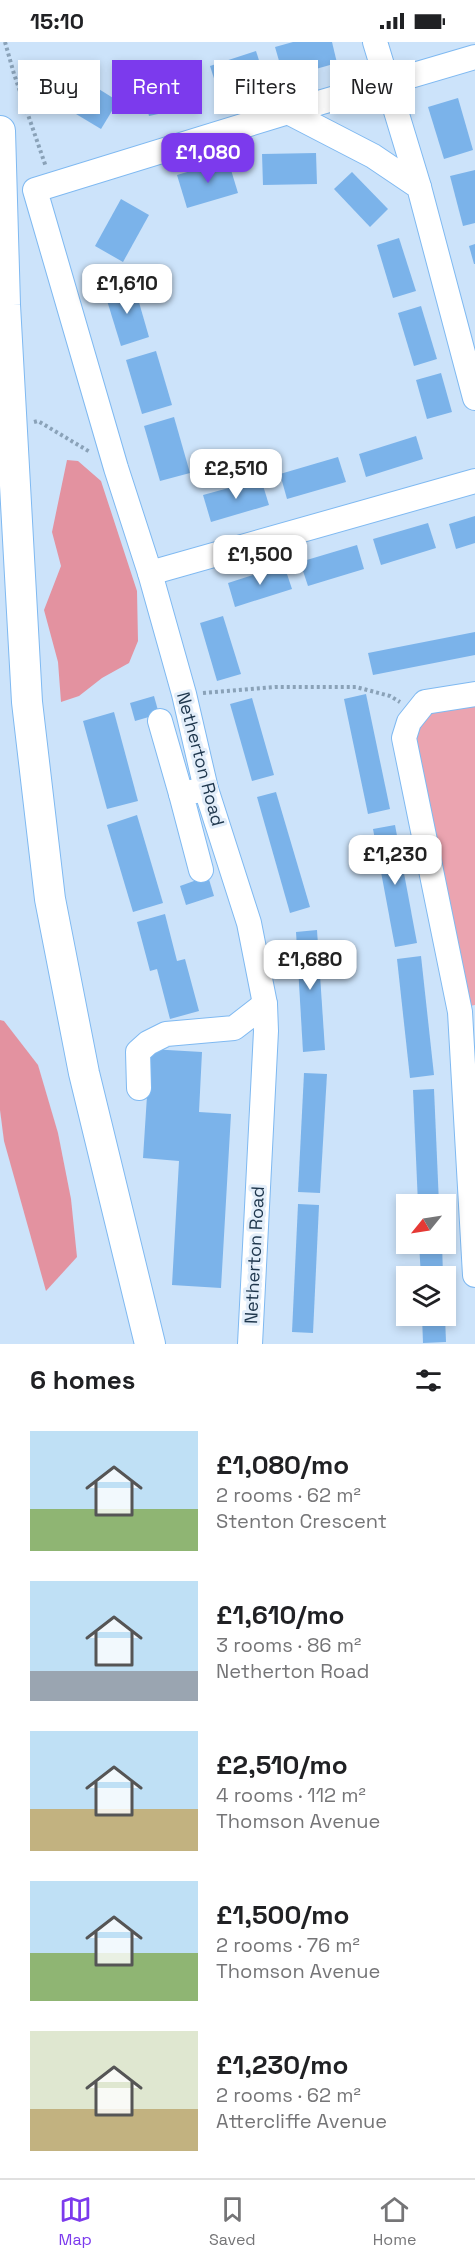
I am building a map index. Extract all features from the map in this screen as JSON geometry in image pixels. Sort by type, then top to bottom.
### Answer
[{"type":"main road","points":[[0,131],[5,305],[27,702],[50,899],[84,1073],[150,1344]]},
{"type":"street","points":[[375,42],[380,60]]},
{"type":"street","points":[[415,74],[475,57]]},
{"type":"street","points":[[44,187],[281,114]]},
{"type":"street","points":[[292,114],[373,156],[419,187]]},
{"type":"street","points":[[397,114],[419,187],[475,398]]},
{"type":"street","name":"Netherton Road","points":[[44,187],[116,468],[150,573],[184,694],[206,789],[249,923],[265,1004],[266,1031],[250,1344]]},
{"type":"street","points":[[150,573],[475,481]]},
{"type":"street","points":[[475,694],[424,702],[413,716],[404,738],[467,1011],[475,1275]]},
{"type":"street","points":[[160,721],[201,870]]},
{"type":"street","points":[[181,794],[206,789]]},
{"type":"street","points":[[139,1088],[138,1052],[148,1043],[166,1034],[234,1028],[265,1004]]},
{"type":"path","points":[[5,42],[44,187]]},
{"type":"path","points":[[13,431],[38,421],[116,468]]},
{"type":"path","points":[[184,694],[276,687],[356,687],[390,696],[413,716]]},
{"type":"shaded area","points":[[67,460],[78,461],[101,481],[137,591],[138,641],[129,663],[102,678],[79,696],[61,702],[58,662],[44,610],[61,566],[52,532]]},
{"type":"shaded area","points":[[475,699],[475,1005],[464,1007],[411,740],[420,713]]},
{"type":"shaded area","points":[[0,1020],[4,1021],[38,1065],[58,1133],[71,1199],[77,1257],[46,1291],[4,1141],[0,1110]]},
{"type":"building","points":[[293,42],[332,42],[336,60],[330,60],[330,65],[318,68],[318,60],[279,60],[275,47]]},
{"type":"building","points":[[256,51],[259,60],[228,60]]},
{"type":"building","points":[[214,65],[214,78],[210,66]]},
{"type":"building","points":[[100,90],[112,97],[112,111],[101,129],[76,114],[100,114]]},
{"type":"building","points":[[458,98],[473,150],[444,159],[428,107]]},
{"type":"building","points":[[316,153],[317,184],[263,185],[262,154]]},
{"type":"building","points":[[228,160],[238,193],[187,208],[177,175]]},
{"type":"building","points":[[475,170],[475,223],[463,226],[450,176]]},
{"type":"building","points":[[352,172],[388,209],[370,227],[334,189]]},
{"type":"building","points":[[121,199],[149,215],[123,262],[95,246]]},
{"type":"building","points":[[399,238],[416,291],[393,298],[377,245]]},
{"type":"building","points":[[475,244],[475,264],[474,264],[469,246]]},
{"type":"building","points":[[134,285],[149,337],[121,346],[105,294]]},
{"type":"building","points":[[421,306],[437,359],[414,366],[398,313]]},
{"type":"building","points":[[156,351],[172,405],[142,414],[126,360]]},
{"type":"building","points":[[441,373],[452,412],[427,419],[416,380]]},
{"type":"building","points":[[174,417],[190,473],[160,481],[144,426]]},
{"type":"building","points":[[416,436],[423,459],[366,477],[359,454]]},
{"type":"building","points":[[338,457],[346,482],[287,499],[280,474]]},
{"type":"building","points":[[261,479],[269,505],[211,522],[203,495]]},
{"type":"building","points":[[475,516],[475,543],[456,549],[449,524]]},
{"type":"building","points":[[428,523],[436,548],[381,565],[373,539]]},
{"type":"building","points":[[357,545],[364,569],[308,586],[300,562]]},
{"type":"building","points":[[284,565],[292,589],[235,607],[228,583]]},
{"type":"building","points":[[223,616],[241,674],[217,681],[200,623]]},
{"type":"building","points":[[475,632],[475,655],[373,675],[368,653]]},
{"type":"building","points":[[366,694],[390,809],[368,814],[344,699]]},
{"type":"building","points":[[154,696],[159,714],[135,721],[130,703]]},
{"type":"building","points":[[252,698],[274,775],[252,781],[230,704]]},
{"type":"building","points":[[114,712],[138,801],[107,809],[83,721]]},
{"type":"building","points":[[276,792],[310,907],[290,913],[257,797]]},
{"type":"building","points":[[137,815],[163,903],[133,912],[107,825]]},
{"type":"building","points":[[395,825],[417,943],[395,947],[373,829]]},
{"type":"building","points":[[208,876],[214,896],[186,905],[180,886]]},
{"type":"building","points":[[165,914],[177,961],[185,959],[199,1011],[170,1019],[157,969],[150,971],[137,922]]},
{"type":"building","points":[[317,930],[325,1050],[303,1052],[296,932]]},
{"type":"building","points":[[421,956],[434,1075],[410,1078],[397,959]]},
{"type":"building","points":[[150,1049],[202,1052],[199,1112],[231,1114],[221,1288],[172,1285],[179,1161],[143,1158]]},
{"type":"building","points":[[304,1073],[327,1074],[320,1193],[298,1192]]},
{"type":"building","points":[[434,1089],[439,1194],[418,1194],[413,1090]]},
{"type":"building","points":[[298,1204],[319,1205],[313,1333],[292,1332]]},
{"type":"building","points":[[420,1254],[442,1254],[443,1266],[420,1266]]},
{"type":"building","points":[[422,1326],[445,1326],[446,1342],[423,1343]]}]
